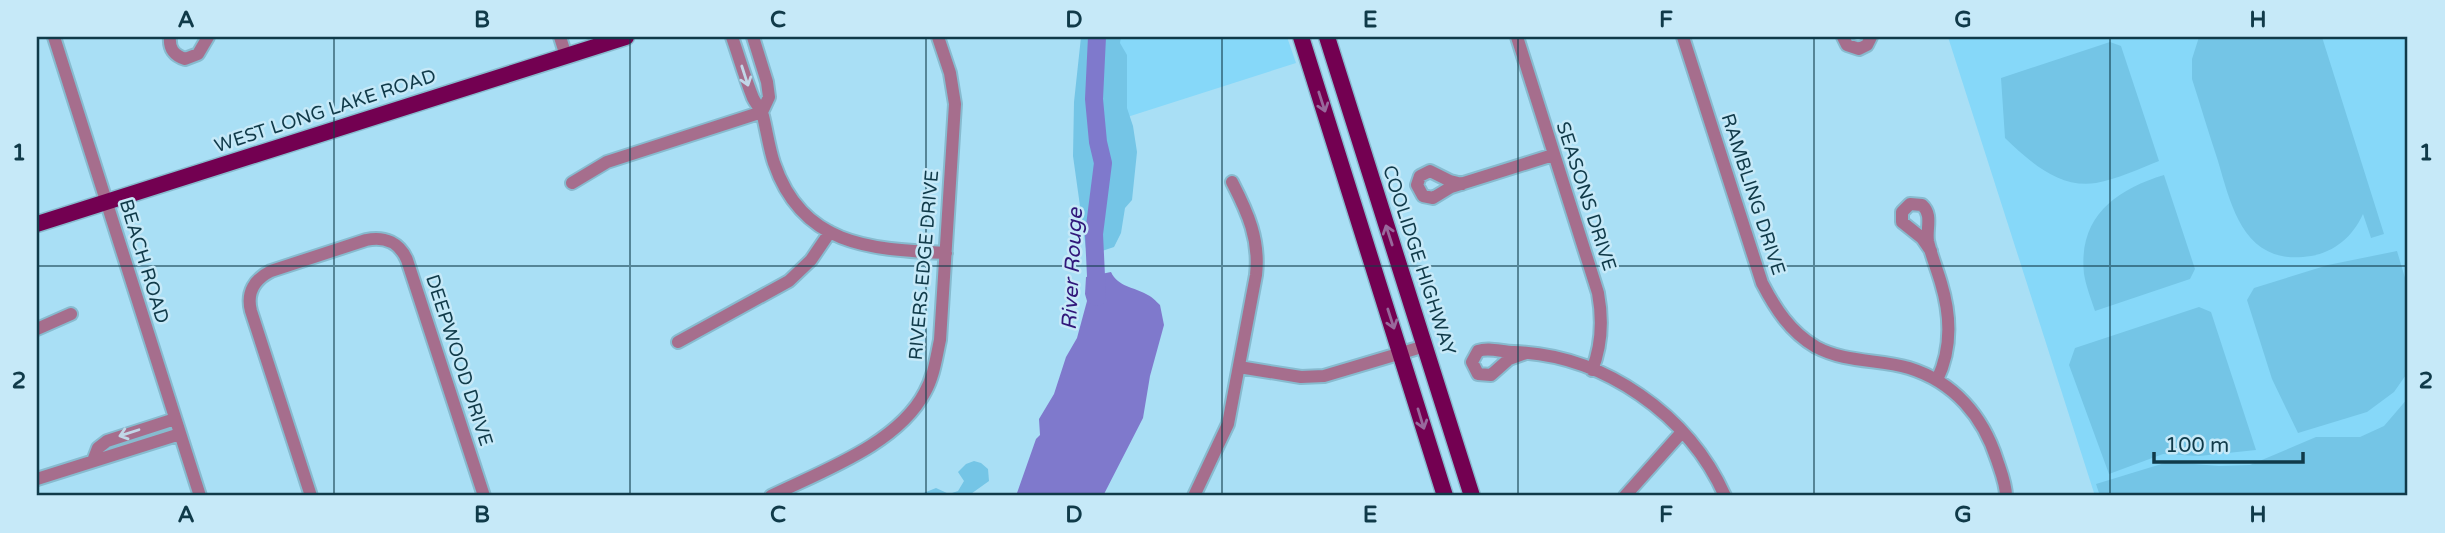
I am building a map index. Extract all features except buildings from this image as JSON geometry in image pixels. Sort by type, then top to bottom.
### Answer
[{"type":"main road","name":"WEST LONG LAKE ROAD","points":[[37,224],[626,37]]},
{"type":"main road","points":[[1301,37],[1445,496]]},
{"type":"main road","name":"COOLIDGE HIGHWAY","points":[[1327,37],[1472,496]]},
{"type":"street","name":"BEACH ROAD","points":[[54,37],[200,496]]},
{"type":"street","points":[[170,37],[174,54],[185,59],[198,54],[208,37]]},
{"type":"street","points":[[560,37],[566,56]]},
{"type":"street","points":[[732,37],[754,102],[762,113],[771,153],[782,182],[803,210],[830,232],[856,244],[946,253]]},
{"type":"street","points":[[572,183],[607,162],[762,113],[769,97],[753,37]]},
{"type":"street","name":"RIVERS EDGE DRIVE","points":[[771,496],[884,438],[913,411],[926,392],[933,374],[940,340],[955,104],[950,73],[938,37]]},
{"type":"street","name":"SEASONS DRIVE","points":[[1517,37],[1601,309],[1599,348],[1592,370]]},
{"type":"street","name":"RAMBLING DRIVE","points":[[1683,37],[1762,283],[1780,314],[1798,334],[1823,350],[1854,360],[1911,369],[1937,380],[1963,400],[1980,421],[1991,442],[2005,484],[2006,496]]},
{"type":"street","points":[[1843,37],[1847,45],[1859,49],[1867,45],[1871,37]]},
{"type":"street","points":[[1462,184],[1553,155]]},
{"type":"street","points":[[1194,496],[1228,425],[1254,286],[1257,253],[1248,212],[1231,182]]},
{"type":"street","points":[[678,342],[789,281],[811,260],[830,232]]},
{"type":"street","name":"DEEPWOOD DRIVE","points":[[311,496],[251,311],[251,291],[258,279],[271,271],[366,240],[379,239],[398,247],[407,260],[484,496]]},
{"type":"street","points":[[1931,251],[1946,301],[1949,323],[1947,351],[1937,380]]},
{"type":"street","points":[[37,329],[71,314]]},
{"type":"street","points":[[1239,367],[1281,375],[1312,377],[1354,369],[1424,346]]},
{"type":"street","points":[[1526,353],[1555,358],[1592,370],[1616,380],[1644,397],[1682,432],[1703,457],[1725,496]]},
{"type":"street","points":[[93,461],[98,448],[107,441],[175,419]]},
{"type":"street","points":[[1625,496],[1682,432]]},
{"type":"street","points":[[37,479],[180,434]]},
{"type":"shaded area","points":[[1081,37],[1121,37],[1120,43],[1127,55],[1127,108],[1137,152],[1132,200],[1125,208],[1121,233],[1114,247],[1087,256],[1073,156],[1074,102]]},
{"type":"shaded area","points":[[1097,37],[1287,37],[1296,63],[1096,127]]},
{"type":"shaded area","points":[[1948,37],[2408,37],[2408,489],[2385,496],[2095,496]]},
{"type":"shaded area","points":[[2199,37],[2322,37],[2384,234],[2371,238],[2363,214],[2342,242],[2320,254],[2289,257],[2271,253],[2256,243],[2245,231],[2229,198],[2192,79],[2192,59]]},
{"type":"shaded area","points":[[2110,42],[2121,46],[2159,161],[2096,183],[2070,182],[2035,164],[2005,138],[2001,78]]},
{"type":"shaded area","points":[[2164,175],[2195,269],[2190,279],[2095,311],[2084,274],[2087,237],[2094,222],[2103,209],[2116,198],[2146,181]]},
{"type":"shaded area","points":[[2397,251],[2408,288],[2408,372],[2394,392],[2367,412],[2298,433],[2272,379],[2247,300],[2254,288],[2328,265]]},
{"type":"shaded area","points":[[1111,272],[1122,284],[1148,295],[1160,305],[1164,325],[1150,376],[1143,418],[1103,496],[1011,496],[1017,493],[1036,439],[1040,435],[1039,419],[1054,394],[1066,357],[1077,338],[1087,301],[1086,277]]},
{"type":"shaded area","points":[[2199,307],[2211,312],[2256,450],[2199,456],[2163,454],[2109,474],[2069,365],[2075,348]]},
{"type":"shaded area","points":[[2408,398],[2408,496],[2100,496],[2096,484],[2168,462],[2219,466],[2250,465],[2316,437],[2360,437],[2384,426]]},
{"type":"shaded area","points":[[974,461],[988,469],[989,481],[968,496],[916,496],[936,488],[949,494],[958,491],[964,481],[958,472]]},
{"type":"waterway","name":"River Rouge","points":[[1097,37],[1094,99],[1103,163],[1094,234],[1097,297]]}]
